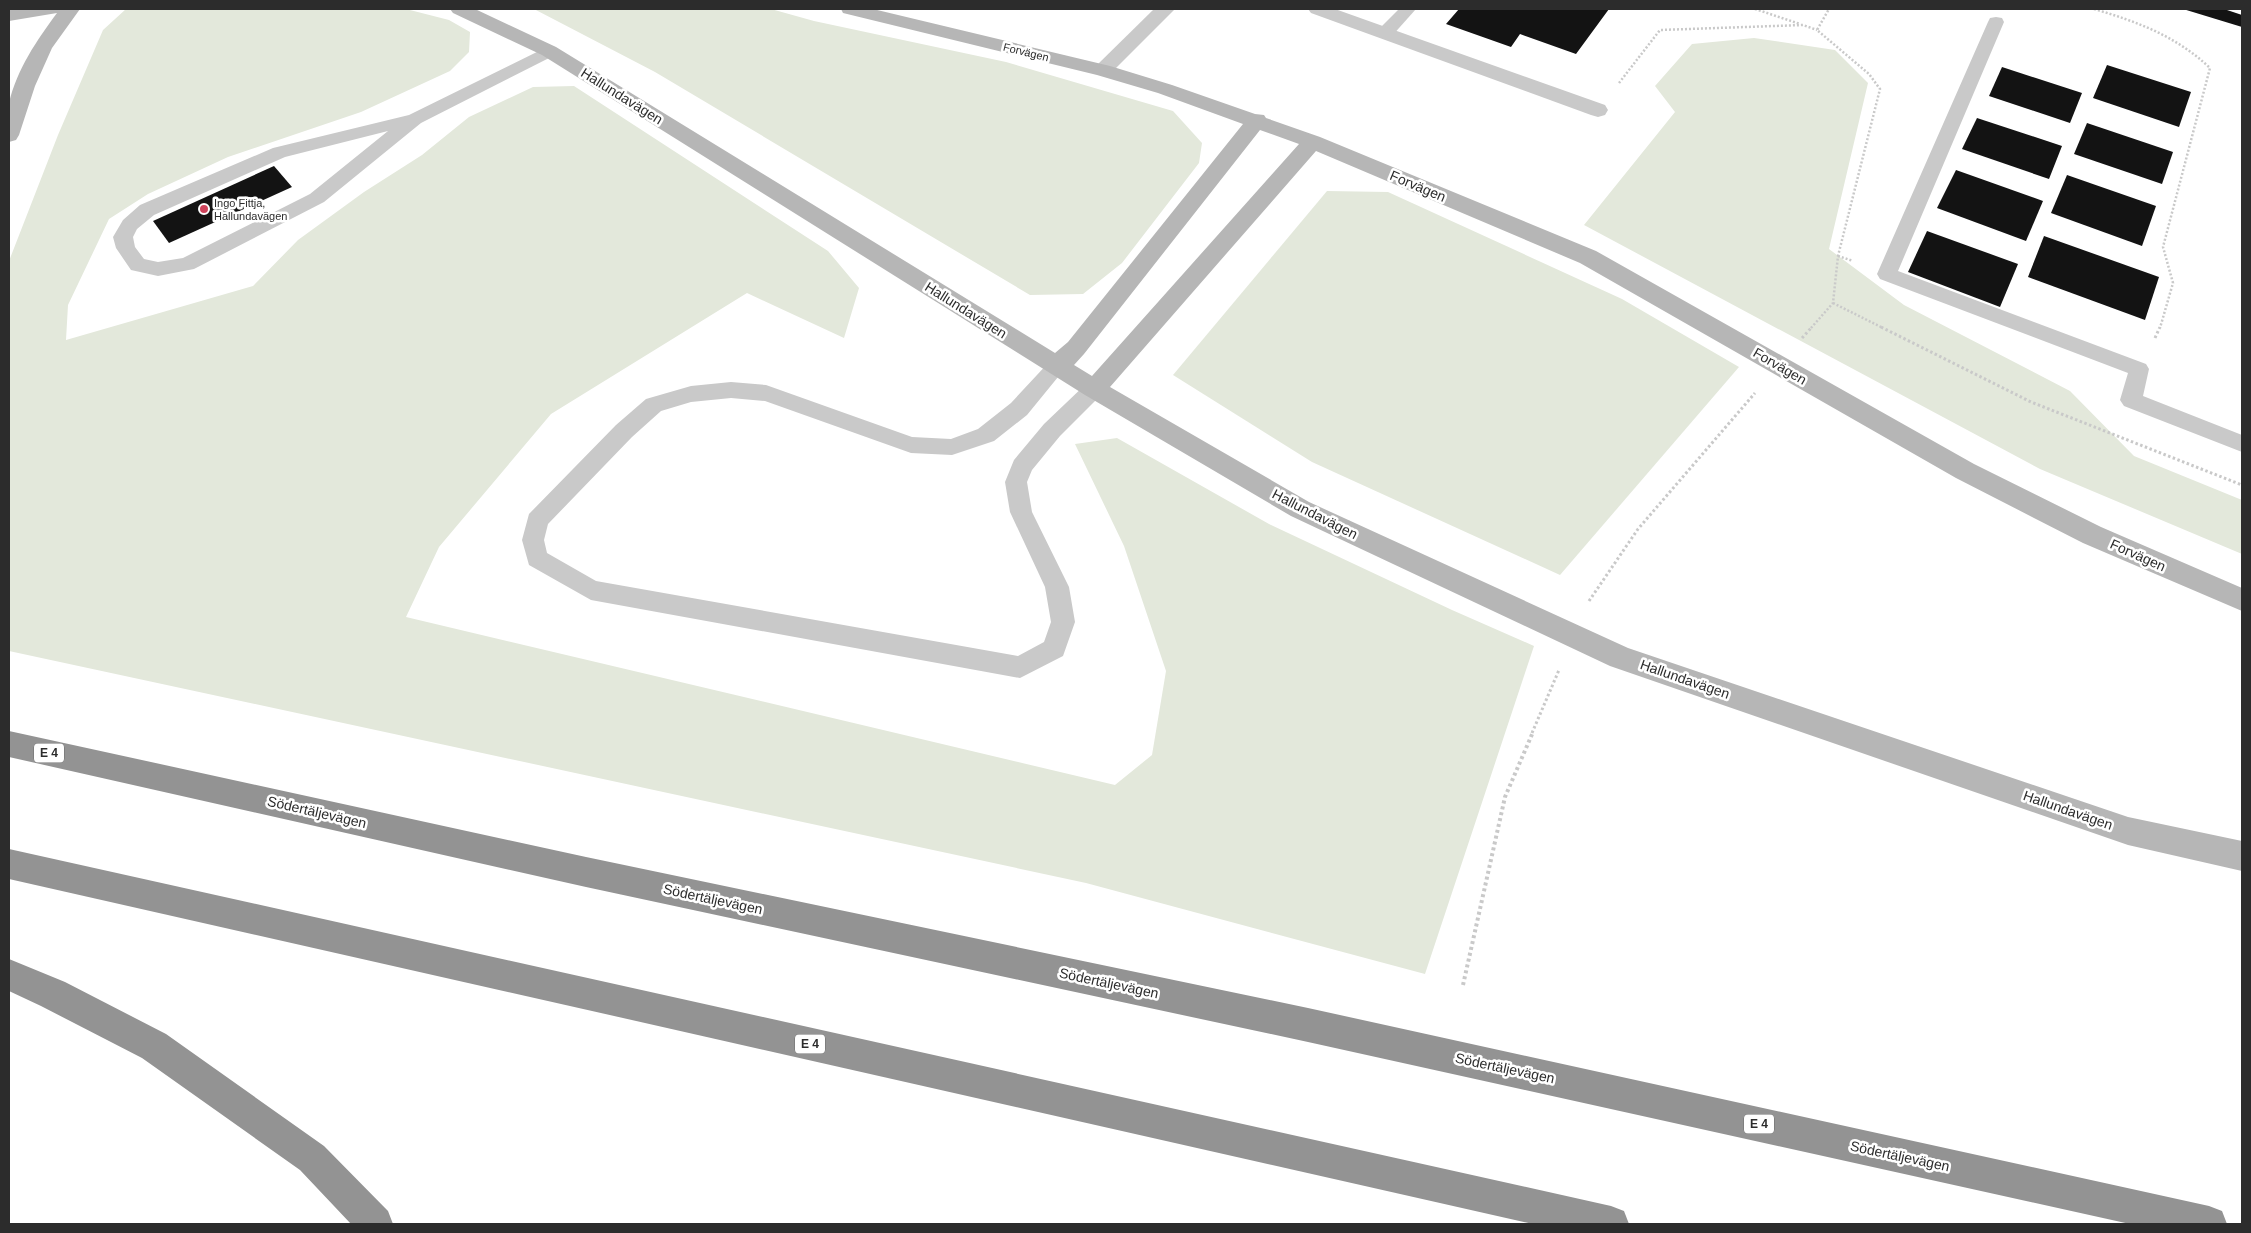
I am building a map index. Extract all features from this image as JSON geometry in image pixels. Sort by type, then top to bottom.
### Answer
[{"type":"highway","points":[[9,730],[89,761]]},
{"type":"highway","name":"Södertäljevägen","points":[[9,744],[596,874],[1308,1025],[2209,1224]]},
{"type":"highway","name":"E 4","points":[[9,864],[1611,1224]]},
{"type":"highway","points":[[9,975],[53,994],[154,1046],[312,1158],[375,1224]]},
{"type":"street","points":[[9,15],[51,9]]},
{"type":"street","points":[[9,135],[25,86],[42,48],[70,9]]},
{"type":"street","name":"Hallundavägen","points":[[459,9],[549,51],[1094,389],[1300,509],[1620,657],[2128,831],[2242,856]]},
{"type":"street","name":"Forvägen","points":[[850,9],[1103,70],[1257,120],[1588,257],[1965,471],[2092,535],[2242,600]]},
{"type":"street","points":[[1103,70],[1165,9]]},
{"type":"street","points":[[1318,9],[1598,110]]},
{"type":"street","points":[[1057,366],[1076,348],[1257,120]]},
{"type":"street","points":[[1094,389],[1313,142]]},
{"type":"lane","points":[[1385,33],[1408,9]]},
{"type":"lane","points":[[1996,22],[1886,274],[2139,369],[2131,400],[2242,444]]},
{"type":"lane","points":[[415,119],[280,152],[147,210],[130,226],[123,237],[126,248],[138,265],[158,269],[186,264],[317,198],[415,119],[549,51]]},
{"type":"lane","points":[[1057,366],[1019,409],[986,435],[952,447],[911,445],[766,393],[723,391],[691,394],[654,406],[624,430],[537,520],[533,540],[536,558],[591,590],[1020,668],[1054,650],[1063,622],[1057,586],[1021,512],[1016,482],[1022,466],[1052,430],[1094,389]]},
{"type":"path","points":[[1755,9],[1817,30],[1869,74],[1880,89],[1838,256],[1832,303],[1800,340]]},
{"type":"path","points":[[1817,30],[1829,9]]},
{"type":"path","points":[[2094,9],[2150,26],[2172,37],[2188,47],[2210,68],[2163,247],[2173,283],[2160,327],[2139,369]]},
{"type":"path","points":[[1598,110],[1660,30],[1803,25]]},
{"type":"path","points":[[1832,303],[2030,402],[2242,485]]},
{"type":"path","points":[[1587,605],[1638,529],[1758,389]]},
{"type":"path","points":[[1463,985],[1505,797],[1560,667]]},
{"type":"shaded area","points":[[126,9],[406,9],[449,20],[470,32],[469,52],[450,71],[361,112],[228,157],[148,194],[109,219],[68,305],[66,340],[253,286],[298,240],[364,192],[422,155],[469,117],[533,87],[574,86],[828,251],[859,288],[844,338],[747,293],[551,414],[439,547],[406,617],[1115,785],[1152,755],[1166,671],[1124,546],[1075,444],[1117,438],[1269,524],[1452,610],[1534,646],[1425,974],[1086,883],[9,651],[9,261],[58,135],[103,30]]},
{"type":"shaded area","points":[[534,9],[771,9],[814,21],[1006,62],[1173,111],[1202,143],[1199,163],[1122,263],[1083,294],[1030,295],[655,72]]},
{"type":"shaded area","points":[[1754,38],[1835,50],[1868,83],[1829,249],[1904,305],[2070,391],[2134,456],[2242,500],[2242,554],[2040,469],[1584,225],[1675,112],[1655,86],[1692,44]]},
{"type":"shaded area","points":[[1327,191],[1388,192],[1622,299],[1739,367],[1560,575],[1312,462],[1173,375]]},
{"type":"building","points":[[1459,9],[1609,9],[1576,54],[1520,34],[1511,47],[1446,24]]},
{"type":"building","points":[[2183,9],[2224,9],[2242,15],[2242,27]]},
{"type":"building","points":[[2107,65],[2191,92],[2179,127],[2093,98]]},
{"type":"building","points":[[2002,67],[2082,93],[2070,123],[1989,96]]},
{"type":"building","points":[[1977,118],[2062,146],[2049,179],[1962,149]]},
{"type":"building","points":[[2087,123],[2173,152],[2162,184],[2074,154]]},
{"type":"building","points":[[274,166],[292,187],[169,243],[153,221]]},
{"type":"building","points":[[1956,170],[2043,201],[2026,241],[1937,208]]},
{"type":"building","points":[[2067,175],[2156,206],[2142,246],[2051,213]]},
{"type":"building","points":[[1927,231],[2018,264],[2000,307],[1908,272]]},
{"type":"building","points":[[2044,236],[2159,277],[2145,320],[2028,277]]},
{"type":"place","name":"Ingo Fittja, Hallundavägen","points":[[204,209]]}]
